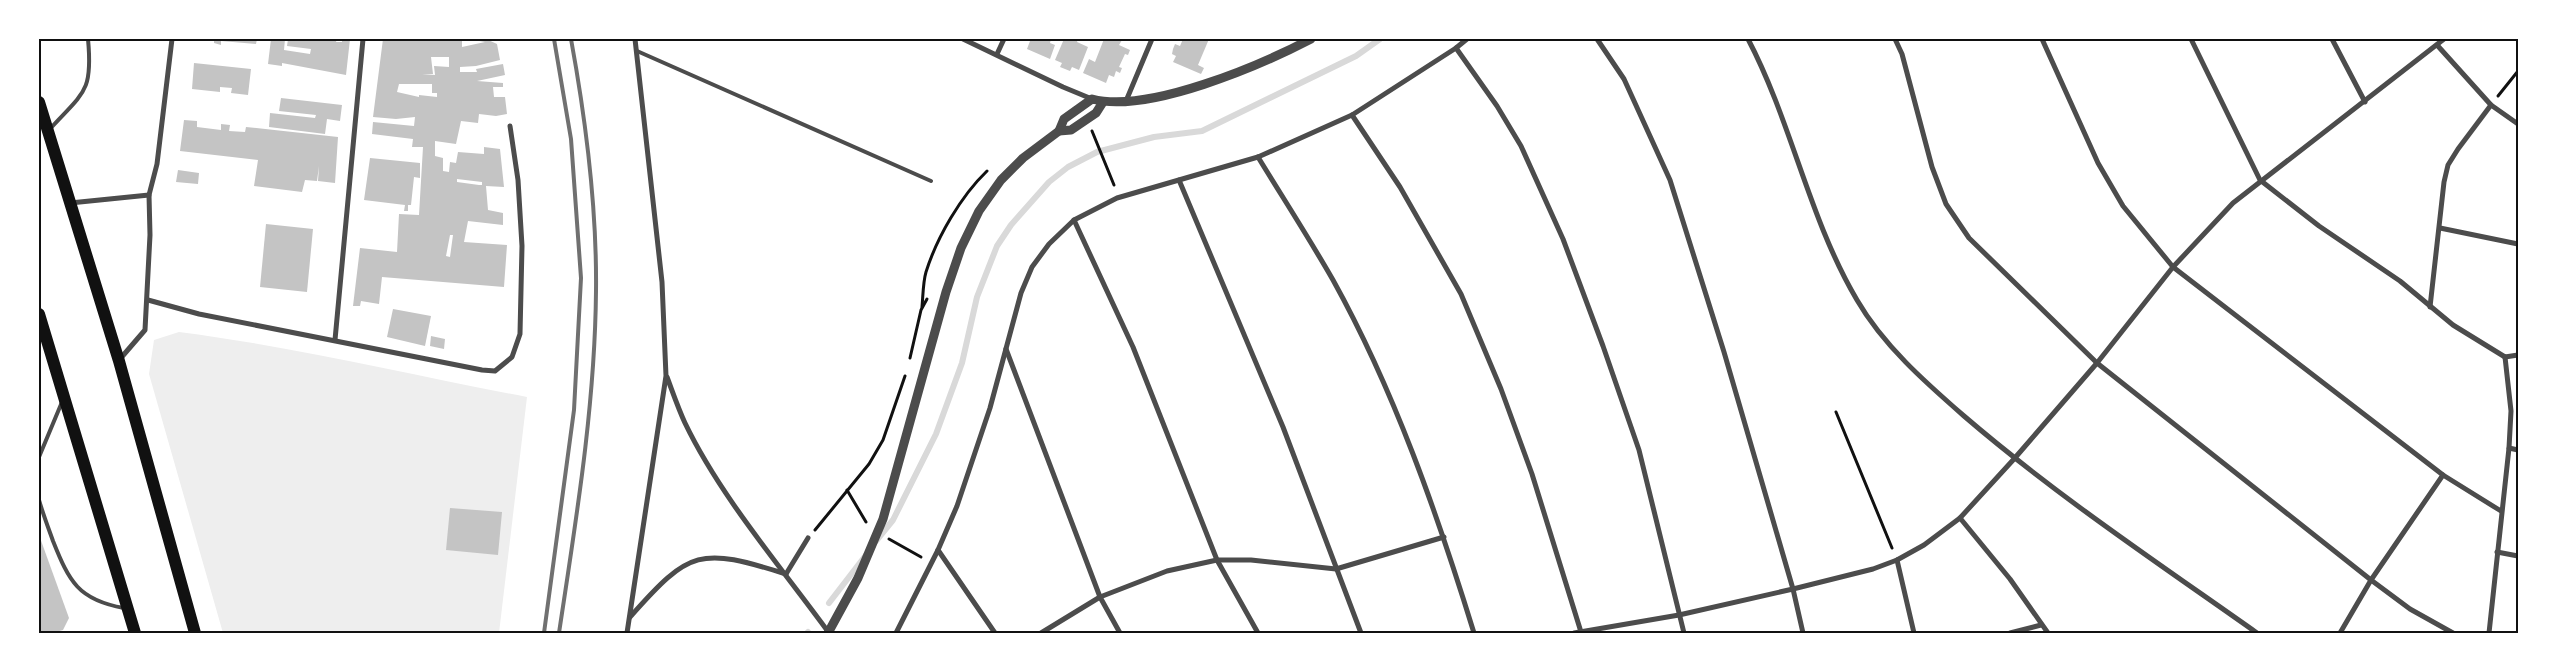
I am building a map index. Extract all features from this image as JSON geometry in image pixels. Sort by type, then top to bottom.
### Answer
[{"type":"main road","points":[[39,102],[118,361],[195,633]]},
{"type":"main road","points":[[39,314],[136,633]]},
{"type":"street","points":[[118,361],[145,330],[148,300],[149,194],[156,164],[172,39]]},
{"type":"street","points":[[335,340],[363,39]]},
{"type":"street","points":[[627,633],[666,376],[662,282],[635,39]]},
{"type":"street","points":[[963,39],[1063,87],[1103,102],[1126,102],[1226,77],[1258,65],[1311,39]]},
{"type":"street","points":[[997,54],[1004,39]]},
{"type":"street","points":[[1126,102],[1152,39]]},
{"type":"street","points":[[896,633],[938,550],[974,462],[1021,293],[1032,267],[1049,244],[1074,220],[1120,198],[1258,157],[1352,116],[1467,39]]},
{"type":"street","points":[[1597,39],[1624,79],[1670,180],[1724,352],[1793,589],[1803,633]]},
{"type":"street","points":[[1748,39],[1774,96],[1819,220],[1857,300],[1884,338],[1940,395],[2014,459],[2257,633]]},
{"type":"street","points":[[1895,39],[1902,54],[1932,167],[1946,204],[1969,238],[2097,364],[2371,580],[2410,609],[2453,633]]},
{"type":"street","points":[[2042,39],[2098,163],[2123,206],[2173,267],[2443,474],[2501,511]]},
{"type":"street","points":[[2191,39],[2260,180],[2319,226],[2400,281],[2430,307],[2475,340],[2505,357],[2518,356]]},
{"type":"street","points":[[2332,39],[2365,102]]},
{"type":"street","points":[[1574,633],[1679,615],[1873,569],[1897,560],[1924,545],[1960,518],[2014,459],[2097,364],[2173,267],[2207,228],[2260,180],[2365,102],[2444,39]]},
{"type":"street","points":[[2437,44],[2491,106],[2518,124]]},
{"type":"street","points":[[1456,48],[1497,106],[1521,146],[1562,239],[1603,346],[1639,450],[1684,633]]},
{"type":"street","points":[[666,376],[686,423],[705,458],[829,633],[858,578],[883,519],[946,292],[969,231],[1001,180],[1023,158],[1059,131],[1064,118],[1092,99]]},
{"type":"street","points":[[1059,131],[1071,130],[1096,113],[1103,102]]},
{"type":"street","points":[[2430,307],[2444,182],[2448,165],[2491,106]]},
{"type":"street","points":[[1352,116],[1400,187],[1461,294],[1501,388],[1532,474],[1581,632]]},
{"type":"street","points":[[148,300],[199,314],[495,371],[505,364],[517,348],[520,334],[522,246],[518,180],[510,126]]},
{"type":"street","points":[[1258,157],[1333,280],[1366,345],[1408,442],[1444,537],[1474,633]]},
{"type":"street","points":[[1179,180],[1284,427],[1361,633]]},
{"type":"street","points":[[70,203],[149,194]]},
{"type":"street","points":[[1074,220],[1133,348],[1217,560],[1258,633]]},
{"type":"street","points":[[2440,228],[2518,244]]},
{"type":"street","points":[[1006,349],[1100,597],[1120,633]]},
{"type":"street","points":[[2489,633],[2509,448],[2511,411],[2505,357]]},
{"type":"street","points":[[2509,448],[2518,450]]},
{"type":"street","points":[[2340,633],[2371,580],[2443,474]]},
{"type":"street","points":[[1960,518],[2010,579],[2048,633]]},
{"type":"street","points":[[1041,633],[1100,597],[1167,571],[1217,560],[1251,560],[1336,569],[1444,537]]},
{"type":"street","points":[[786,574],[808,538]]},
{"type":"street","points":[[938,550],[995,633]]},
{"type":"street","points":[[2498,552],[2518,556]]},
{"type":"street","points":[[629,618],[673,572],[699,558],[728,558],[786,574]]},
{"type":"street","points":[[1897,560],[1914,633]]},
{"type":"street","points":[[2010,633],[2041,625]]},
{"type":"lane","points":[[48,131],[85,90],[91,70],[88,39]]},
{"type":"lane","points":[[637,51],[931,181]]},
{"type":"lane","points":[[39,457],[64,397]]},
{"type":"lane","points":[[39,500],[66,574],[91,598],[107,605],[128,609]]},
{"type":"path","points":[[2491,106],[2518,71]]},
{"type":"path","points":[[1095,138],[1120,198]]},
{"type":"path","points":[[909,364],[922,310],[931,292]]},
{"type":"path","points":[[808,538],[869,464],[883,440],[906,373]]},
{"type":"path","points":[[1836,412],[1897,560]]},
{"type":"path","points":[[847,490],[870,528]]},
{"type":"path","points":[[893,541],[932,563]]},
{"type":"shaded area","points":[[179,332],[310,353],[527,397],[499,633],[223,633],[149,374],[154,340]]},
{"type":"building","points":[[214,39],[257,39],[256,44],[221,41],[221,45],[214,43]]},
{"type":"building","points":[[271,39],[285,39],[284,50],[310,54],[311,49],[287,46],[288,39],[327,41],[327,39],[337,39],[336,42],[342,42],[342,39],[350,39],[346,75],[282,63],[282,66],[268,64]]},
{"type":"building","points":[[383,39],[462,39],[462,47],[485,42],[468,39],[486,39],[497,44],[500,60],[476,66],[460,67],[460,72],[477,72],[476,69],[503,64],[505,75],[477,81],[503,83],[503,87],[493,87],[494,97],[505,97],[507,114],[496,116],[479,114],[478,123],[461,121],[456,144],[435,141],[435,156],[443,158],[443,171],[449,172],[450,162],[456,163],[458,152],[484,154],[484,147],[500,149],[504,187],[486,186],[488,210],[503,213],[503,225],[468,221],[464,242],[507,245],[504,287],[382,277],[379,304],[361,301],[360,306],[353,306],[360,248],[397,252],[399,214],[419,215],[423,147],[412,147],[413,139],[372,134],[373,122],[414,126],[415,117],[396,119],[373,117]],"holes":[[[431,57],[449,57],[449,67],[434,66],[435,75],[422,74],[433,74]],[[399,84],[432,84],[432,93],[437,93],[437,97],[419,95],[419,97],[397,92]],[[457,179],[482,182],[482,185],[457,182]],[[450,235],[453,235],[450,257],[446,256]]]},
{"type":"building","points":[[1024,39],[1051,39],[1050,43],[1055,45],[1050,59],[1027,49],[1030,41]]},
{"type":"building","points":[[1064,39],[1078,39],[1077,42],[1088,47],[1079,70],[1072,67],[1070,71],[1060,67],[1062,63],[1055,60]]},
{"type":"building","points":[[1104,39],[1122,40],[1119,45],[1130,50],[1128,55],[1125,54],[1119,67],[1122,68],[1120,73],[1116,71],[1114,77],[1109,75],[1106,83],[1083,73],[1089,59],[1095,62]]},
{"type":"building","points":[[1183,39],[1209,39],[1198,65],[1204,68],[1201,74],[1173,62],[1176,56],[1172,54],[1175,44],[1180,46]]},
{"type":"building","points":[[194,63],[251,69],[248,95],[231,93],[232,88],[220,87],[220,92],[192,89]]},
{"type":"building","points":[[281,98],[342,105],[340,121],[327,119],[325,134],[269,127],[270,113],[315,118],[316,115],[279,111]]},
{"type":"building","points":[[184,120],[197,121],[197,127],[221,130],[221,124],[230,125],[229,131],[245,132],[246,127],[338,137],[335,183],[318,181],[319,166],[317,181],[305,180],[302,192],[254,186],[258,160],[180,151]]},
{"type":"building","points":[[370,158],[420,163],[420,178],[414,177],[411,205],[408,205],[408,211],[404,211],[405,205],[364,200]]},
{"type":"building","points":[[178,170],[199,173],[198,184],[176,182]]},
{"type":"building","points":[[266,224],[313,229],[307,292],[260,287]]},
{"type":"building","points":[[393,309],[431,316],[425,346],[387,337]]},
{"type":"building","points":[[431,336],[445,339],[444,349],[430,346]]},
{"type":"building","points":[[450,508],[502,512],[498,555],[446,550]]},
{"type":"building","points":[[39,535],[69,618],[63,630],[52,633],[39,633]]},
{"type":"waterway","points":[[876,541],[893,520],[936,434],[962,363],[977,297],[997,246],[1011,225],[1049,182],[1068,167],[1097,152],[1154,137],[1202,131],[1356,56],[1380,39]]},
{"type":"waterway","points":[[829,603],[866,555]]},
{"type":"railway","points":[[544,633],[574,410],[581,278],[571,139],[554,39]]},
{"type":"railway","points":[[559,633],[584,463],[592,377],[596,291],[595,228],[590,164],[571,39]]}]
